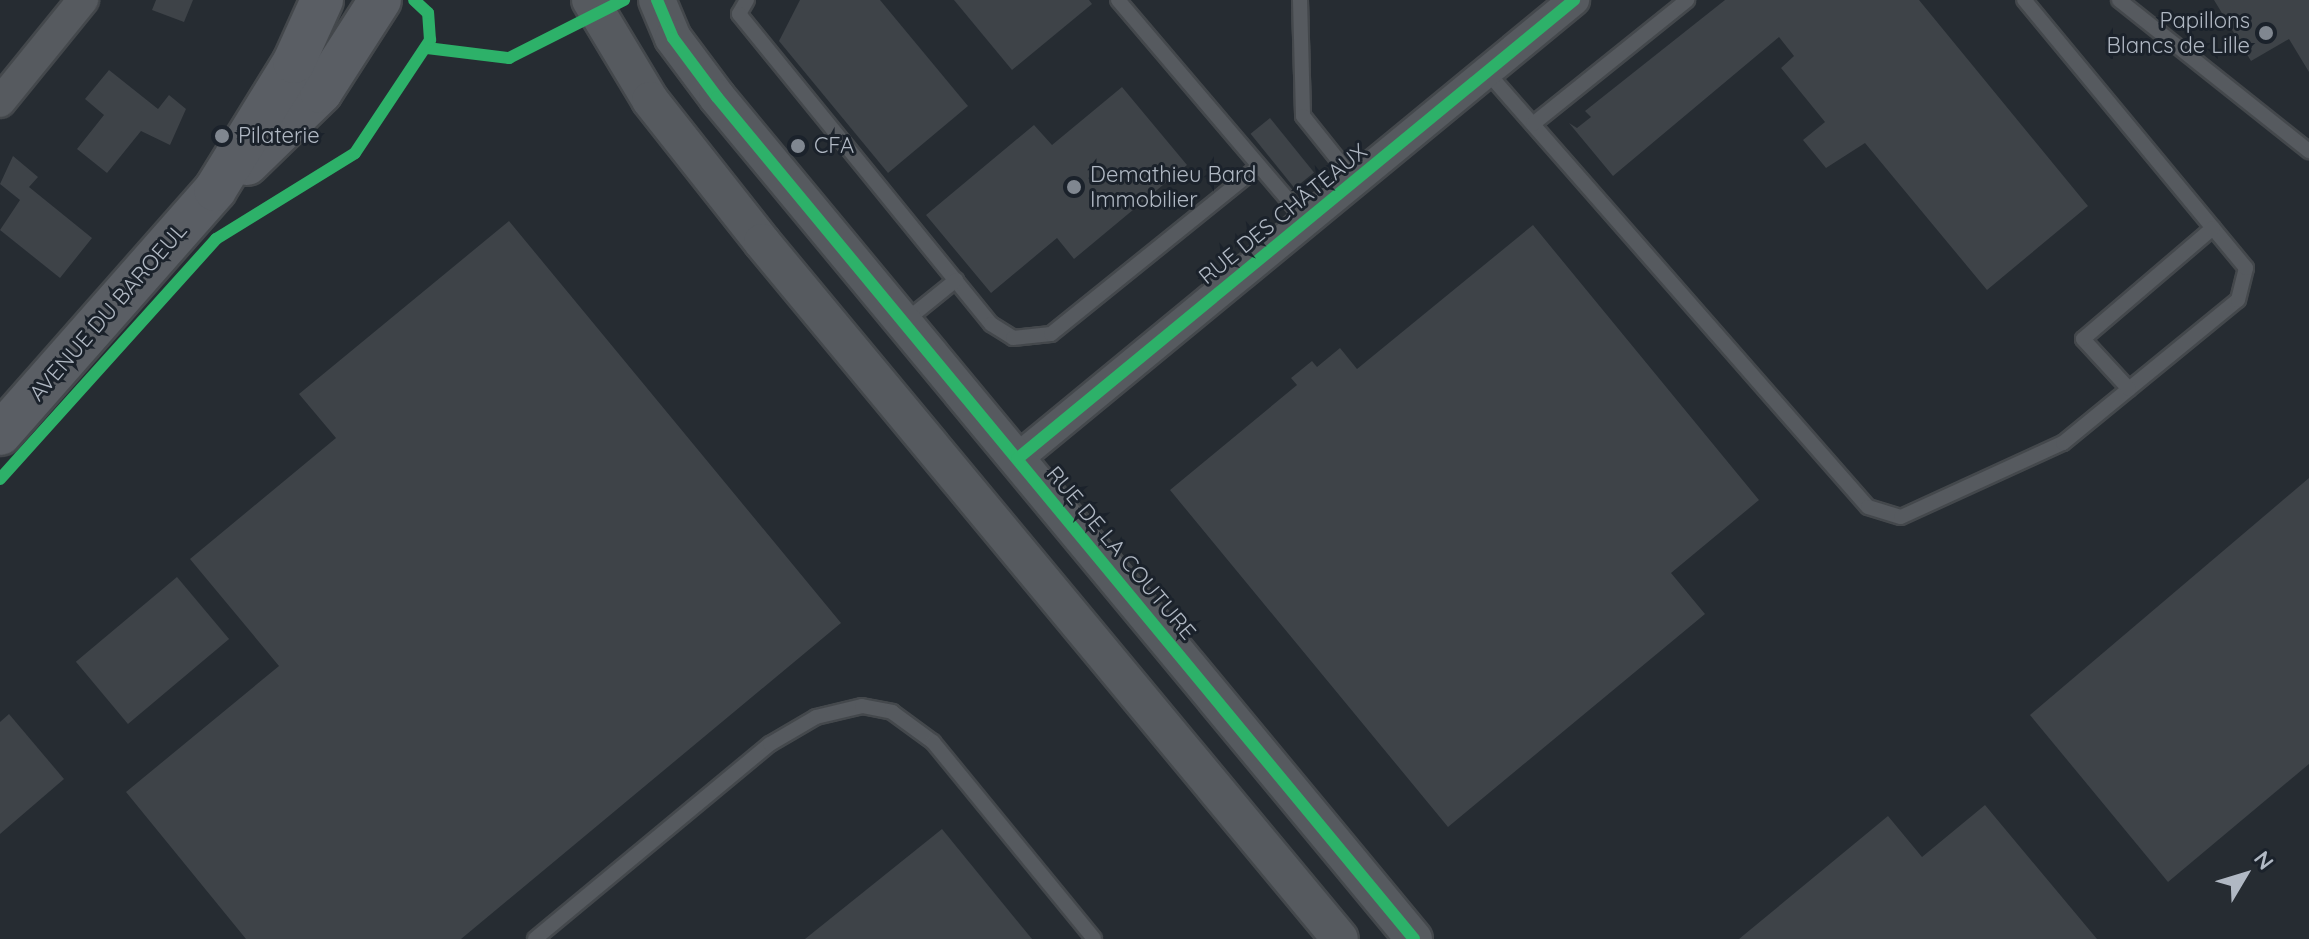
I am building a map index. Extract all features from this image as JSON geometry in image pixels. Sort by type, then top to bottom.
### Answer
[{"type":"main road","name":"AVENUE DU BAROEUL","points":[[215,190],[294,62],[322,0]]},
{"type":"main road","name":"AVENUE DU BAROEUL","points":[[0,434],[215,190],[316,98],[380,0]]},
{"type":"street","points":[[0,102],[83,0]]},
{"type":"street","points":[[590,0],[650,100],[762,242],[1340,939]]},
{"type":"street","name":"RUE DE LA COUTURE","points":[[657,0],[682,53],[1414,939]]},
{"type":"street","name":"RUE DES CHÂTEAUX","points":[[1017,459],[1574,0]]},
{"type":"lane","points":[[747,0],[739,14],[1001,333],[1040,338],[1259,166]]},
{"type":"lane","points":[[1118,0],[1306,221]]},
{"type":"lane","points":[[1300,0],[1303,116],[1355,181]]},
{"type":"lane","points":[[1533,124],[1687,0]]},
{"type":"lane","points":[[1487,72],[1868,507],[1901,517],[2063,443],[2238,300],[2246,268],[2024,0]]},
{"type":"lane","points":[[2119,0],[2309,151]]},
{"type":"lane","points":[[2129,389],[2083,339],[2213,228]]},
{"type":"lane","points":[[904,323],[956,280]]},
{"type":"lane","points":[[535,939],[770,744],[816,717],[862,706],[892,712],[933,742],[1094,939]]},
{"type":"building","points":[[156,0],[193,0],[184,22],[152,10]]},
{"type":"building","points":[[800,0],[880,0],[968,106],[888,173],[779,41]]},
{"type":"building","points":[[954,0],[1089,0],[1092,4],[1012,70]]},
{"type":"building","points":[[1725,0],[1919,0],[2088,206],[1987,290],[1865,143],[1826,168],[1803,140],[1825,122],[1781,68],[1794,56],[1779,37],[1613,176],[1569,123],[1577,128],[1591,117],[1585,111]]},
{"type":"building","name":"Papillons Blancs de Lille","points":[[2214,0],[2309,0],[2309,72],[2289,39],[2251,61]]},
{"type":"building","points":[[109,70],[158,109],[169,95],[186,109],[170,145],[141,131],[107,173],[77,149],[104,115],[85,99]]},
{"type":"building","points":[[1122,87],[1187,165],[1074,259],[1057,238],[991,293],[926,215],[1034,125],[1052,145]]},
{"type":"building","points":[[1270,118],[1314,172],[1295,188],[1251,134]]},
{"type":"building","points":[[13,156],[38,177],[29,187],[92,238],[60,278],[0,230],[20,200],[0,184]]},
{"type":"building","points":[[509,221],[841,623],[461,939],[246,939],[126,792],[279,666],[190,559],[336,438],[299,394]]},
{"type":"building","points":[[1533,225],[1759,500],[1671,573],[1705,614],[1448,827],[1170,490],[1297,385],[1291,378],[1312,361],[1317,367],[1340,348],[1357,369]]},
{"type":"building","points":[[2309,478],[2309,764],[2168,882],[2030,715]]},
{"type":"building","points":[[177,577],[229,639],[128,724],[76,662]]},
{"type":"building","points":[[9,714],[64,779],[0,834],[0,722]]},
{"type":"building","points":[[1985,805],[2097,939],[1739,939],[1888,816],[1922,857]]},
{"type":"building","points":[[942,829],[1032,939],[805,939]]},
{"type":"cycle path","points":[[0,479],[216,239],[355,153],[430,40],[428,13],[414,0]]},
{"type":"cycle path","points":[[427,48],[509,58],[624,0]]},
{"type":"cycle path","points":[[657,0],[673,38],[717,97],[1414,939]]},
{"type":"cycle path","points":[[1017,459],[1574,0]]},
{"type":"place","name":"Papillons Blancs de Lille","points":[[2266,33]]},
{"type":"place","name":"Pilaterie","points":[[222,136]]},
{"type":"place","name":"CFA","points":[[798,146]]},
{"type":"place","name":"Demathieu Bard Immobilier","points":[[1074,187]]}]
